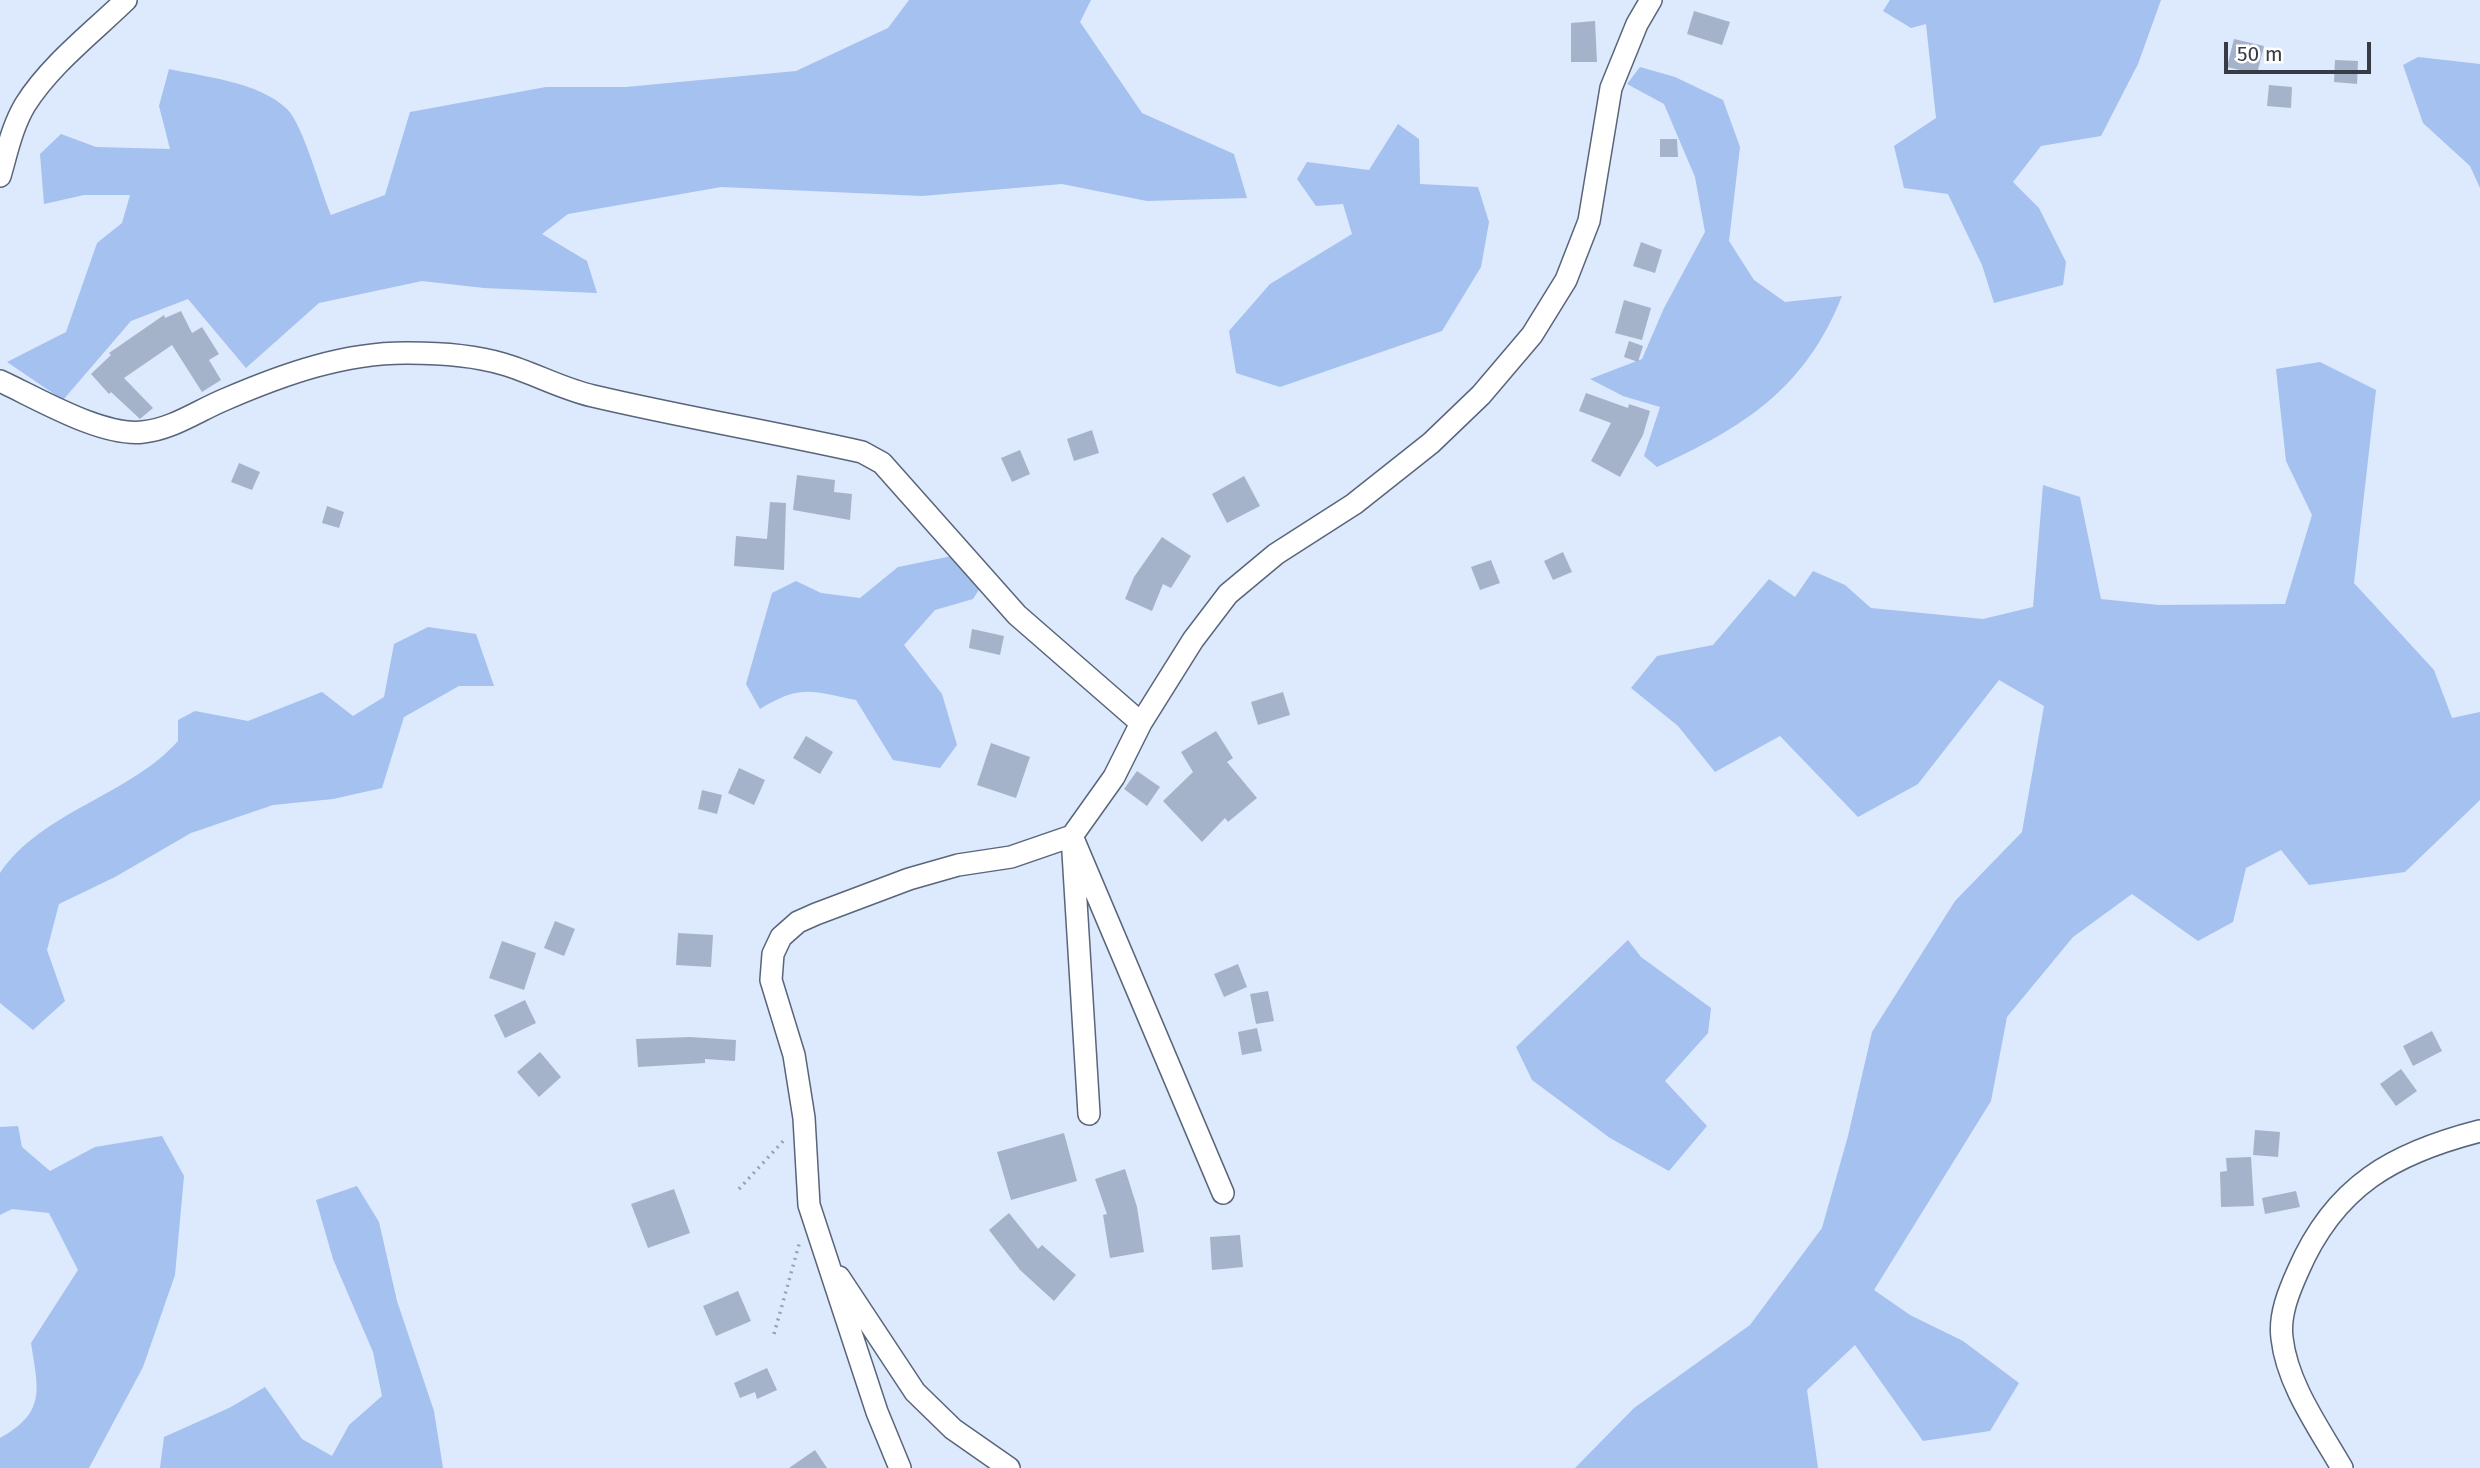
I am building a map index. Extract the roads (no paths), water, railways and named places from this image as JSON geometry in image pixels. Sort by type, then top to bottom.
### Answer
[{"type":"street","points":[[0,176],[13,129],[26,104],[59,64],[126,0]]},
{"type":"street","points":[[900,1468],[877,1412],[809,1205],[804,1118],[794,1055],[771,980],[773,954],[781,937],[799,922],[816,914],[909,878],[958,865],[1012,857],[1072,836],[1114,777],[1141,723],[1193,640],[1228,594],[1276,554],[1354,504],[1431,443],[1481,395],[1532,335],[1566,280],[1589,221],[1611,88],[1637,24],[1651,0]]},
{"type":"street","points":[[0,381],[86,420],[117,430],[142,433],[175,424],[226,399],[311,367],[358,356],[407,353],[457,355],[502,364],[590,396],[862,452],[882,463],[1017,615],[1141,723]]},
{"type":"street","points":[[1072,836],[1089,1114]]},
{"type":"street","points":[[1072,836],[1223,1193]]},
{"type":"street","points":[[2342,1468],[2290,1373],[2281,1336],[2286,1297],[2314,1240],[2356,1185],[2431,1143],[2480,1131]]},
{"type":"street","points":[[827,1262],[859,1304],[915,1392],[953,1429],[1009,1468]]}]
